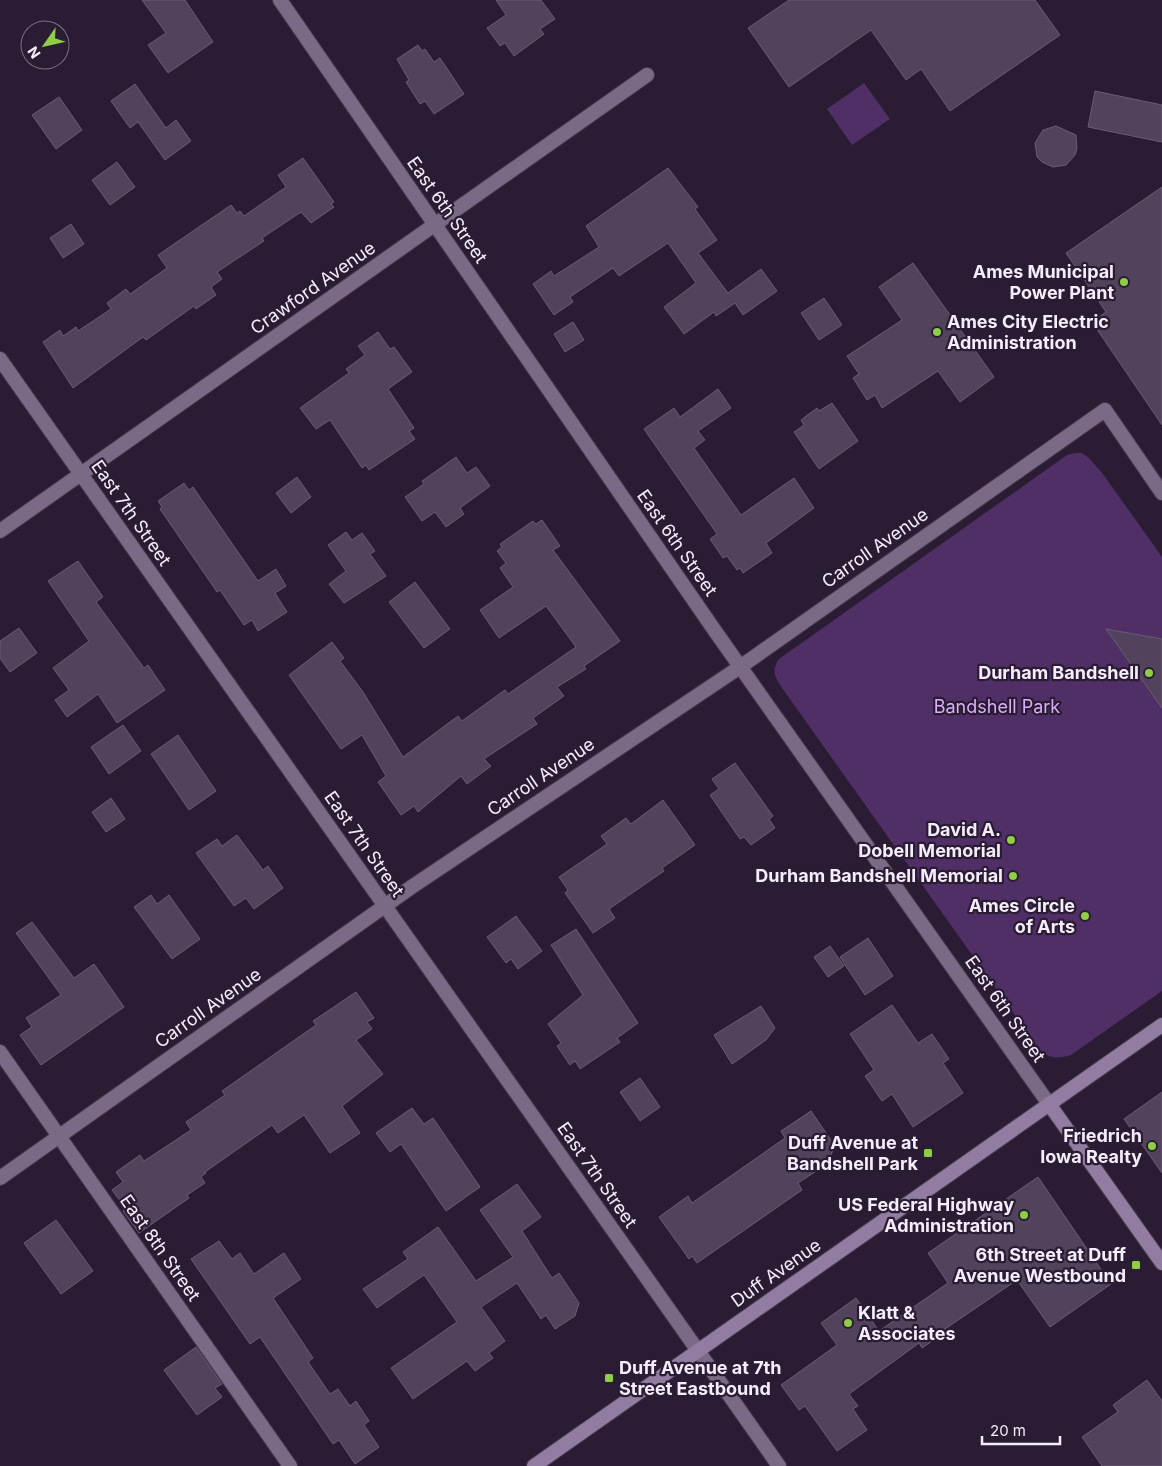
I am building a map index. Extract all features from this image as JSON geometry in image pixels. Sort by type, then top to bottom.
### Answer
[{"type":"main road","name":"Duff Avenue","points":[[534,1466],[1162,1025]]},
{"type":"main road","points":[[1049,1104],[1162,1263]]},
{"type":"street","name":"East 6th Street","points":[[280,0],[740,667],[1049,1104]]},
{"type":"street","name":"Crawford Avenue","points":[[0,531],[647,75]]},
{"type":"street","name":"East 7th Street","points":[[0,359],[779,1466]]},
{"type":"street","name":"Carroll Avenue","points":[[0,1178],[385,906],[740,667],[1105,410],[1162,493]]},
{"type":"street","name":"East 8th Street","points":[[0,1052],[290,1466]]},
{"type":"green space","points":[[864,83],[890,119],[852,145],[827,109]]},
{"type":"green space","name":"Bandshell Park","points":[[1082,453],[1089,458],[1103,474],[1162,557],[1162,991],[1071,1055],[1058,1057],[1046,1055],[1039,1049],[782,688],[776,677],[775,667],[779,659],[1067,455]]},
{"type":"building","points":[[142,0],[185,0],[213,42],[168,73],[148,45],[166,33]]},
{"type":"building","points":[[496,0],[541,0],[555,19],[540,29],[544,34],[514,56],[505,43],[500,46],[487,28],[506,15]]},
{"type":"building","points":[[789,0],[1035,0],[1060,35],[950,111],[921,69],[906,80],[871,30],[789,87],[748,28]]},
{"type":"building","points":[[418,45],[422,51],[425,49],[434,62],[440,58],[464,94],[434,114],[425,101],[420,104],[406,82],[409,80],[397,59]]},
{"type":"building","points":[[135,84],[166,128],[176,120],[191,141],[165,160],[138,122],[130,128],[111,101]]},
{"type":"building","points":[[1095,91],[1162,105],[1162,142],[1088,127]]},
{"type":"building","points":[[59,97],[82,130],[56,149],[32,115]]},
{"type":"building","points":[[1056,126],[1076,135],[1077,149],[1075,155],[1066,165],[1053,167],[1042,162],[1037,157],[1035,143],[1043,130]]},
{"type":"building","points":[[303,158],[334,202],[331,204],[334,207],[311,223],[301,212],[262,238],[264,241],[217,272],[222,279],[211,287],[216,295],[196,309],[194,306],[146,340],[143,337],[73,388],[43,342],[60,330],[63,336],[76,327],[78,331],[111,309],[107,303],[126,289],[130,294],[167,268],[158,255],[231,205],[237,213],[240,211],[244,216],[286,187],[278,175]]},
{"type":"building","points":[[117,162],[135,187],[110,205],[92,180]]},
{"type":"building","points":[[668,168],[698,207],[695,209],[717,240],[698,253],[728,293],[761,269],[777,291],[743,315],[735,303],[716,316],[714,312],[684,334],[664,307],[696,283],[668,243],[619,276],[613,268],[570,297],[573,302],[554,315],[533,284],[551,271],[554,276],[599,247],[586,226]]},
{"type":"building","name":"Ames Municipal Power Plant","points":[[1162,187],[1162,425],[1092,322],[1106,312],[1066,253]]},
{"type":"building","points":[[71,224],[84,244],[63,258],[50,238]]},
{"type":"building","points":[[913,263],[994,377],[960,402],[938,371],[882,408],[875,395],[867,400],[853,378],[859,374],[847,356],[902,320],[879,287]]},
{"type":"building","points":[[824,298],[842,325],[819,340],[801,313]]},
{"type":"building","points":[[573,322],[584,340],[565,352],[554,334]]},
{"type":"building","points":[[378,332],[390,349],[394,347],[412,372],[388,389],[414,428],[409,431],[415,439],[369,470],[366,465],[362,468],[330,420],[316,429],[300,408],[349,373],[346,369],[365,355],[358,346]]},
{"type":"building","points":[[718,389],[731,408],[698,431],[705,440],[694,448],[741,515],[794,478],[814,508],[766,543],[772,553],[743,573],[740,568],[737,570],[727,556],[723,558],[710,539],[717,534],[644,429],[674,408],[680,417]]},
{"type":"building","points":[[832,403],[858,441],[819,469],[794,432],[804,425],[801,420],[817,408],[819,411]]},
{"type":"building","points":[[456,457],[467,473],[476,467],[490,486],[460,508],[464,514],[446,527],[435,512],[422,521],[405,497],[424,484],[422,481]]},
{"type":"building","points":[[297,477],[311,497],[291,513],[276,493]]},
{"type":"building","points":[[184,483],[189,490],[193,487],[258,581],[276,569],[286,586],[275,593],[287,612],[258,631],[252,620],[244,625],[220,590],[217,592],[160,509],[162,507],[158,501]]},
{"type":"building","points":[[542,520],[560,546],[553,550],[620,641],[584,666],[586,669],[557,687],[564,696],[533,718],[537,724],[484,759],[491,766],[467,784],[461,776],[418,812],[414,806],[401,815],[378,782],[386,776],[362,735],[341,749],[289,675],[332,642],[344,658],[340,661],[363,692],[403,757],[458,716],[462,721],[505,690],[508,694],[576,647],[546,606],[499,638],[480,610],[513,587],[500,568],[506,563],[497,551],[502,547],[500,544],[533,521],[536,524]]},
{"type":"building","points":[[346,532],[352,540],[362,533],[375,551],[370,554],[386,576],[344,603],[329,584],[346,571],[328,545]]},
{"type":"building","points":[[78,561],[103,597],[96,602],[144,668],[148,665],[165,690],[117,723],[98,694],[67,717],[55,700],[69,690],[53,668],[89,641],[48,581]]},
{"type":"building","points":[[415,582],[450,629],[424,648],[389,602]]},
{"type":"building","points":[[19,628],[37,653],[10,672],[0,658],[0,641]]},
{"type":"building","name":"Durham Bandshell","points":[[1106,629],[1162,639],[1162,708]]},
{"type":"building","points":[[123,725],[141,751],[109,774],[91,747]]},
{"type":"building","points":[[178,735],[216,791],[189,810],[151,754]]},
{"type":"building","points":[[735,763],[773,816],[769,819],[775,828],[751,845],[744,837],[740,839],[710,795],[719,789],[712,779]]},
{"type":"building","points":[[111,798],[125,819],[106,832],[92,812]]},
{"type":"building","points":[[663,800],[695,845],[662,868],[664,871],[609,909],[615,918],[593,933],[565,893],[568,890],[559,877],[607,844],[601,836],[626,818],[631,824]]},
{"type":"building","points":[[237,835],[263,870],[268,866],[283,888],[254,909],[246,898],[234,906],[196,853],[217,839],[222,846]]},
{"type":"building","points":[[151,895],[157,904],[169,895],[200,939],[172,959],[134,907]]},
{"type":"building","points":[[516,916],[542,951],[518,969],[511,959],[506,963],[487,937]]},
{"type":"building","points":[[32,922],[74,978],[94,964],[124,1007],[41,1065],[20,1035],[32,1027],[26,1018],[61,995],[16,933]]},
{"type":"building","points":[[576,929],[638,1023],[617,1038],[620,1042],[580,1069],[575,1061],[570,1065],[557,1046],[561,1043],[548,1024],[583,995],[551,945]]},
{"type":"building","points":[[868,938],[893,976],[865,995],[840,957]]},
{"type":"building","points":[[830,946],[844,966],[828,977],[814,957]]},
{"type":"building","points":[[356,992],[374,1018],[367,1022],[372,1029],[356,1040],[383,1074],[342,1106],[360,1133],[330,1153],[304,1115],[278,1133],[272,1125],[205,1172],[201,1177],[205,1183],[187,1195],[189,1198],[139,1233],[123,1211],[126,1209],[112,1190],[123,1182],[116,1172],[140,1155],[144,1161],[191,1130],[186,1122],[225,1095],[222,1091],[316,1025],[313,1021]]},
{"type":"building","points":[[892,1005],[918,1043],[932,1034],[949,1059],[943,1063],[963,1093],[913,1127],[892,1094],[882,1101],[865,1076],[874,1070],[850,1034]]},
{"type":"building","points":[[761,1006],[775,1028],[766,1040],[732,1064],[714,1035]]},
{"type":"building","points":[[640,1078],[660,1107],[640,1121],[620,1092]]},
{"type":"building","name":"Friedrich Iowa Realty","points":[[1162,1092],[1162,1173],[1124,1119]]},
{"type":"building","points":[[412,1108],[424,1124],[433,1118],[480,1187],[446,1211],[401,1144],[390,1152],[376,1133]]},
{"type":"building","points":[[811,1111],[835,1146],[827,1164],[798,1183],[802,1190],[697,1263],[692,1256],[689,1259],[659,1217],[688,1196],[692,1203],[748,1164],[785,1138],[781,1131]]},
{"type":"building","points":[[1038,1177],[1111,1284],[1050,1327],[1017,1280],[945,1329],[947,1331],[922,1348],[919,1343],[849,1394],[858,1406],[853,1409],[867,1430],[837,1451],[805,1406],[799,1410],[781,1385],[837,1345],[821,1323],[856,1298],[879,1331],[948,1283],[928,1253]]},
{"type":"building","points":[[517,1184],[541,1217],[522,1231],[552,1278],[559,1273],[579,1303],[575,1316],[555,1329],[546,1315],[541,1319],[517,1283],[481,1307],[505,1341],[489,1353],[493,1358],[475,1371],[467,1361],[413,1399],[391,1368],[457,1322],[424,1275],[377,1308],[363,1289],[408,1259],[403,1252],[438,1227],[476,1281],[513,1257],[480,1210]]},
{"type":"building","points":[[56,1220],[93,1271],[61,1294],[24,1243]]},
{"type":"building","points":[[219,1241],[232,1259],[240,1253],[254,1274],[284,1253],[301,1279],[273,1298],[313,1358],[308,1362],[330,1394],[338,1389],[350,1406],[356,1401],[369,1421],[364,1425],[379,1447],[355,1464],[339,1440],[333,1444],[260,1337],[250,1344],[191,1259]]},
{"type":"building","points":[[196,1347],[222,1384],[215,1388],[222,1397],[197,1415],[164,1370]]},
{"type":"building","points":[[1147,1380],[1162,1401],[1162,1466],[1102,1466],[1082,1437],[1118,1412],[1113,1405]]},
{"type":"place","name":"Ames Municipal Power Plant","points":[[1124,282]]},
{"type":"place","name":"Ames City Electric Administration","points":[[937,332]]},
{"type":"place","name":"Durham Bandshell","points":[[1149,673]]},
{"type":"place","name":"David A. Dobell Memorial","points":[[1011,840]]},
{"type":"place","name":"Durham Bandshell Memorial","points":[[1013,876]]},
{"type":"place","name":"Ames Circle of Arts","points":[[1085,916]]},
{"type":"place","name":"Friedrich Iowa Realty","points":[[1152,1146]]},
{"type":"place","name":"Duff Avenue at Bandshell Park","points":[[928,1153]]},
{"type":"place","name":"US Federal Highway Administration","points":[[1024,1215]]},
{"type":"place","name":"6th Street at Duff Avenue Westbound","points":[[1136,1265]]},
{"type":"place","name":"Klatt & Associates","points":[[848,1323]]},
{"type":"place","name":"Duff Avenue at 7th Street Eastbound","points":[[609,1378]]}]
